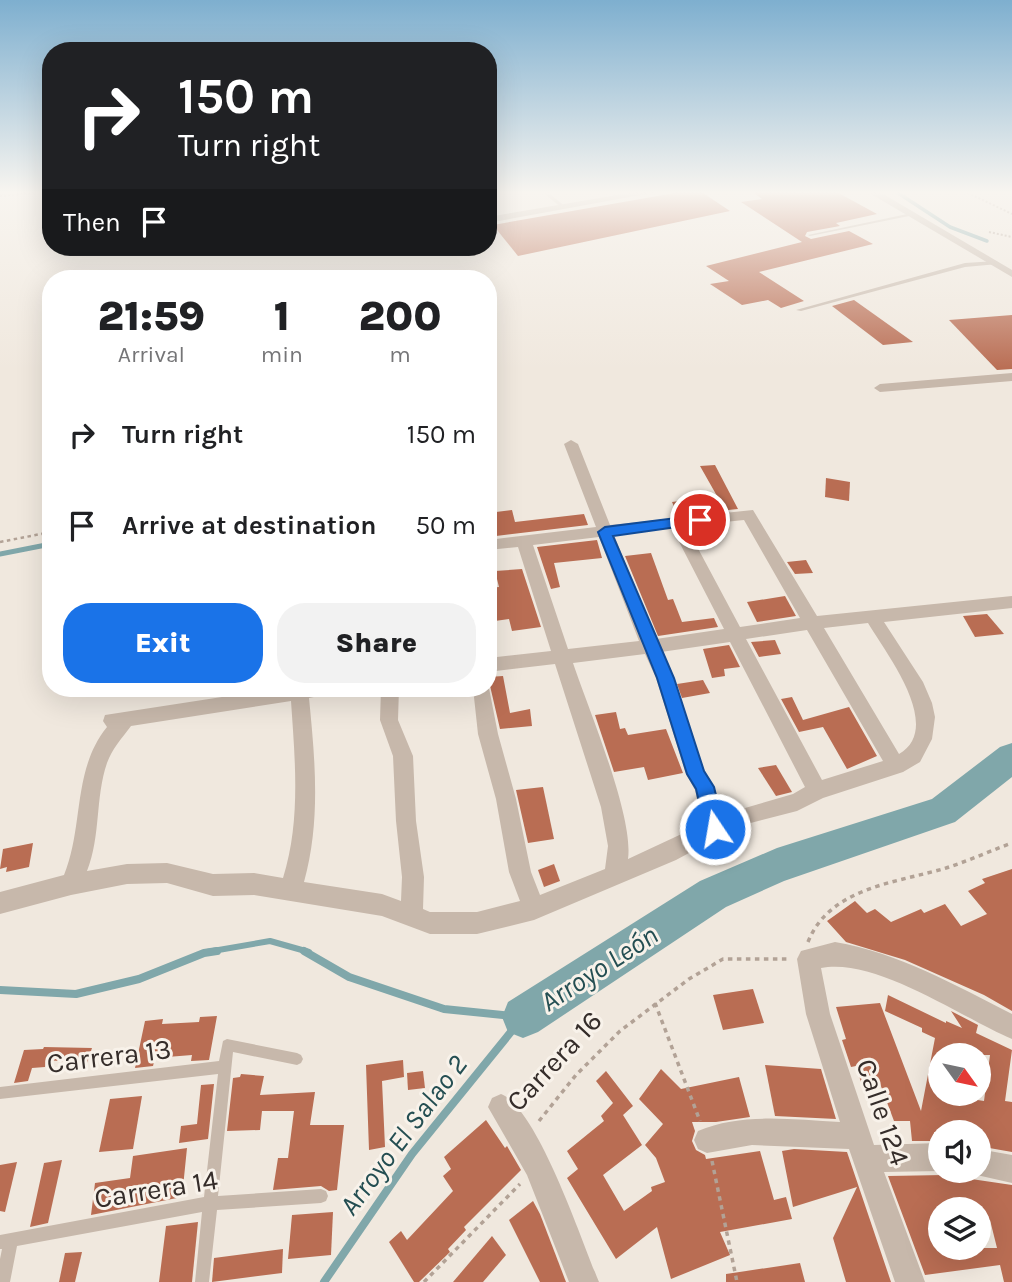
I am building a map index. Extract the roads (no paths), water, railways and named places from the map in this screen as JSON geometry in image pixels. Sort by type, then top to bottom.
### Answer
[{"type":"street","points":[[975,251],[1012,274]]},
{"type":"street","points":[[880,388],[981,377],[1012,377]]},
{"type":"street","points":[[571,444],[650,647],[665,678],[696,774],[705,787],[715,829]]},
{"type":"street","points":[[497,544],[748,514],[896,766]]},
{"type":"street","points":[[676,522],[817,791]]},
{"type":"street","points":[[524,541],[617,830],[615,874]]},
{"type":"street","points":[[497,664],[650,647],[811,623],[1012,602]]},
{"type":"street","points":[[0,903],[71,884],[127,874],[167,873],[212,885],[254,884],[382,905],[430,923],[477,923],[534,909],[668,853],[735,818],[797,802],[817,791],[896,766],[913,756],[922,739],[926,717],[917,687],[873,618]]},
{"type":"street","points":[[71,884],[83,857],[89,787],[99,756],[119,720],[266,697]]},
{"type":"street","points":[[291,890],[304,846],[311,697]]},
{"type":"street","points":[[390,697],[389,720],[403,756],[406,821],[413,877],[412,915]]},
{"type":"street","points":[[483,697],[488,734],[506,799],[520,872],[534,909]]},
{"type":"street","name":"Calle 124","points":[[910,1282],[861,1147],[817,1013],[809,979],[808,959],[832,954],[858,957],[942,991],[1012,1027]]},
{"type":"street","points":[[501,1107],[523,1138],[538,1167],[584,1282]]},
{"type":"street","points":[[707,1140],[752,1132],[928,1155]]},
{"type":"street","points":[[991,1165],[1012,1169]]},
{"type":"lane","points":[[799,310],[965,265],[996,263]]},
{"type":"lane","points":[[202,1282],[227,1045],[298,1059]]},
{"type":"lane","name":"Carrera 13","points":[[0,1093],[224,1067]]},
{"type":"lane","name":"Carrera 14","points":[[5,1240],[211,1203],[320,1196]]},
{"type":"lane","points":[[3,1282],[5,1240]]},
{"type":"waterway","points":[[0,554],[42,546]]},
{"type":"waterway","name":"Arroyo León","points":[[523,1017],[713,894],[777,866],[943,811],[1012,757]]},
{"type":"waterway","name":"Arroyo León","points":[[207,952],[270,941],[309,952]]},
{"type":"waterway","name":"Arroyo León","points":[[0,990],[76,994],[139,979],[204,953],[217,951]]},
{"type":"waterway","name":"Arroyo El Salao 2","points":[[304,951],[349,977],[444,1009],[523,1017],[412,1154],[324,1282]]}]
